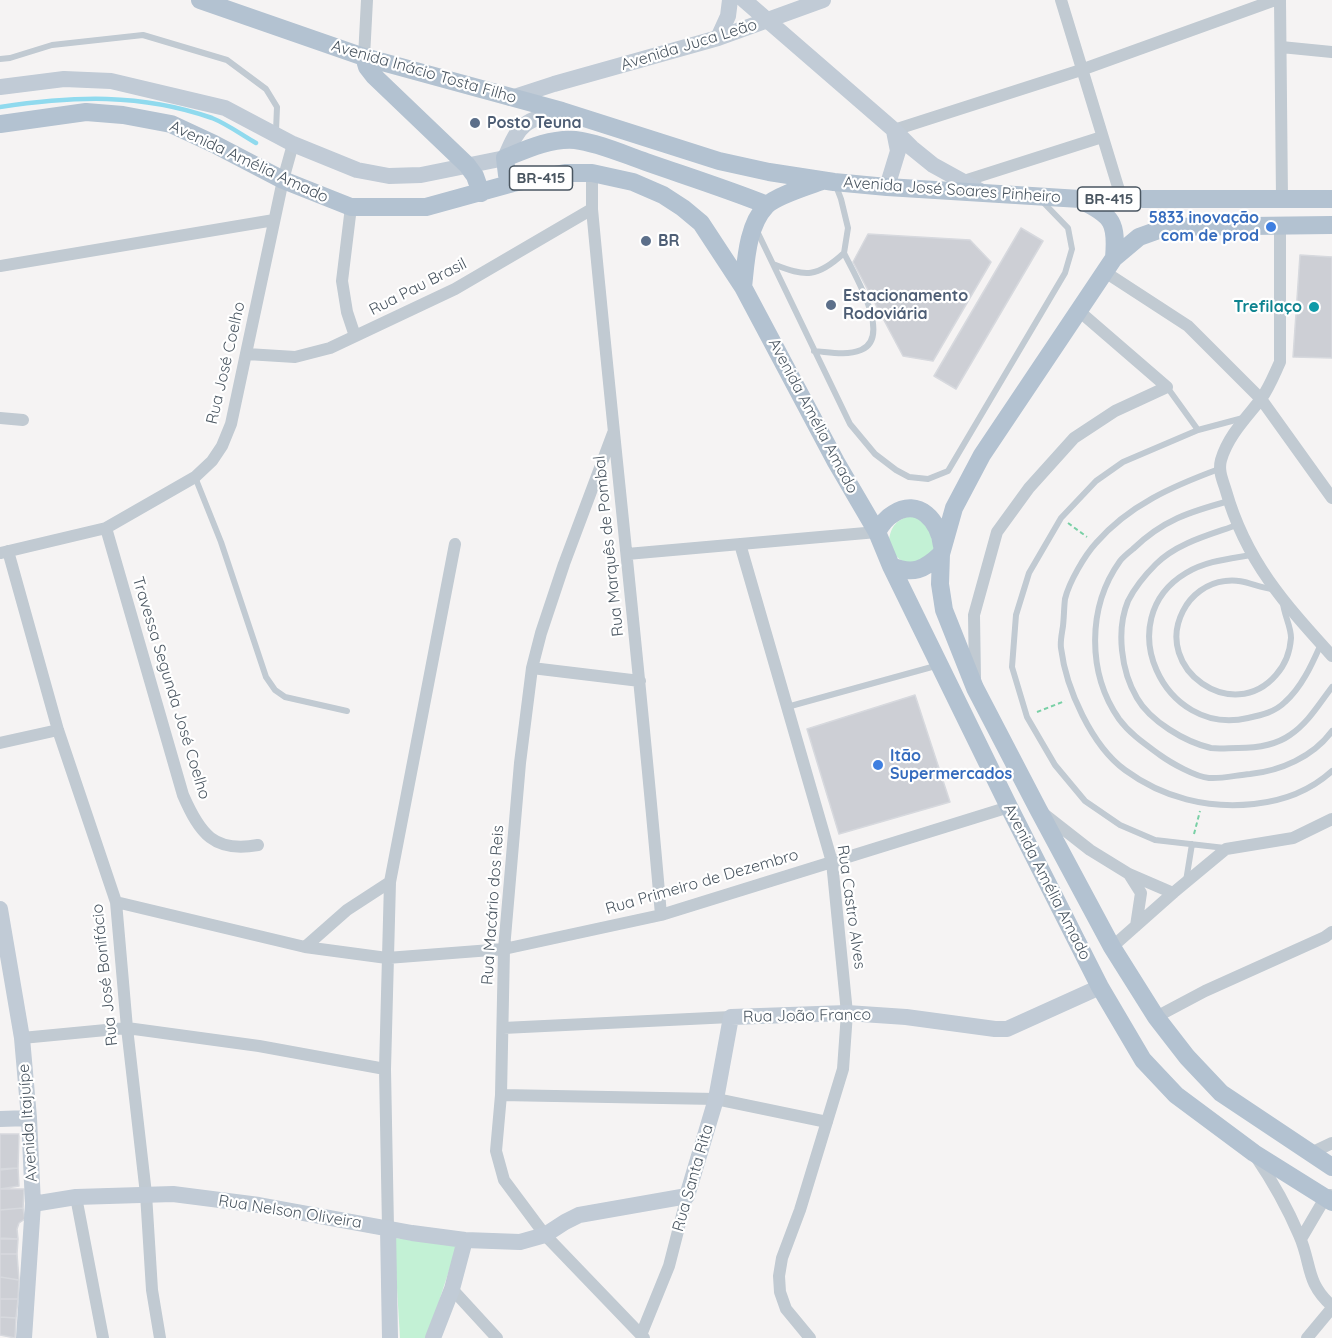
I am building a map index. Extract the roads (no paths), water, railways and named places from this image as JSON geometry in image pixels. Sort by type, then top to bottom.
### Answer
[{"type":"main road","name":"Avenida Inácio Tosta Filho","points":[[200,0],[364,57],[562,111],[719,161],[829,182]]},
{"type":"main road","points":[[364,57],[367,67],[374,76],[467,165],[475,176],[481,193]]},
{"type":"main road","name":"Avenida Amélia Amado","points":[[0,124],[86,112],[123,115],[171,124],[283,180],[351,207],[426,207],[513,183],[565,173],[592,173],[633,182],[663,195],[683,208],[701,223],[743,287],[836,462],[877,532],[891,566],[1009,807],[1100,987],[1143,1060],[1176,1095],[1254,1153],[1330,1198]]},
{"type":"main road","points":[[513,183],[507,175],[505,158],[539,145],[576,140],[728,189],[767,205]]},
{"type":"main road","points":[[743,287],[754,225],[767,205],[792,192],[829,182]]},
{"type":"main road","name":"Avenida José Soares Pinheiro","points":[[829,182],[1080,199],[1332,199]]},
{"type":"main road","points":[[1080,199],[1100,210],[1110,219],[1116,237],[1109,265]]},
{"type":"main road","name":"BR-415","points":[[1109,265],[1139,237],[1167,226],[1332,225]]},
{"type":"main road","name":"Avenida Amélia Amado","points":[[1109,265],[982,455],[954,508],[942,551],[940,584],[944,610],[975,688],[1038,809],[1112,947],[1156,1017],[1187,1056],[1221,1092],[1332,1167]]},
{"type":"main road","points":[[877,532],[892,514],[901,510],[922,511],[938,526],[942,551],[922,569],[913,572],[891,566]]},
{"type":"street","points":[[364,57],[367,0]]},
{"type":"street","points":[[718,38],[728,16],[730,0]]},
{"type":"street","points":[[744,0],[933,165],[982,192]]},
{"type":"street","name":"Avenida Juca Leão","points":[[511,98],[718,38],[823,0]]},
{"type":"street","points":[[1061,0],[1122,200]]},
{"type":"street","points":[[894,130],[1081,70],[1275,0]]},
{"type":"street","points":[[1280,0],[1282,199]]},
{"type":"street","points":[[1281,47],[1332,52]]},
{"type":"street","name":"Avenida Amélia Amado","points":[[0,87],[64,79],[111,81],[225,108],[293,144],[357,170],[389,176],[421,176],[505,158]]},
{"type":"street","points":[[554,84],[548,96],[552,103],[562,111]]},
{"type":"street","name":"BR-415","points":[[505,158],[516,133],[524,124],[534,118],[562,111]]},
{"type":"street","points":[[887,187],[898,151],[894,130]]},
{"type":"street","name":"Avenida José Soares Pinheiro","points":[[963,181],[1102,137]]},
{"type":"street","name":"Rua José Coelho","points":[[4,552],[106,528],[195,477],[212,461],[222,446],[231,424],[274,220],[293,144]]},
{"type":"street","name":"Rua Marquês de Pombal","points":[[592,173],[592,210],[640,681],[660,915]]},
{"type":"street","points":[[351,207],[342,281],[347,312],[355,336]]},
{"type":"street","name":"Rua Pau Brasil","points":[[247,354],[295,357],[330,348],[455,289],[592,210]]},
{"type":"street","points":[[0,266],[274,220]]},
{"type":"street","points":[[1280,225],[1280,362],[1261,399],[1243,418],[1222,458],[1219,469],[1237,525],[1251,555],[1283,599],[1332,656]]},
{"type":"street","points":[[1109,265],[1188,326],[1261,399],[1332,498]]},
{"type":"street","points":[[975,688],[974,615],[997,532],[1029,488],[1074,438],[1115,411],[1167,387],[1079,311]]},
{"type":"street","points":[[0,418],[24,420]]},
{"type":"street","name":"Rua Macário dos Reis","points":[[613,433],[564,564],[532,668],[520,763],[504,949],[501,1095],[496,1151],[504,1180],[545,1235],[643,1337]]},
{"type":"street","name":"Travessa Segunda José Coelho","points":[[106,528],[187,806],[211,838],[222,845],[240,848],[258,845]]},
{"type":"street","points":[[627,554],[877,532]]},
{"type":"street","points":[[390,1338],[385,1069],[390,882],[454,544]]},
{"type":"street","name":"Rua Castro Alves","points":[[740,544],[832,862],[848,1012],[843,1069],[779,1276],[780,1292],[786,1309],[810,1338]]},
{"type":"street","name":"Rua José Bonifácio","points":[[4,552],[58,730],[116,902],[127,1028],[146,1194],[152,1290],[160,1338]]},
{"type":"street","points":[[532,668],[640,681]]},
{"type":"street","points":[[0,743],[58,730]]},
{"type":"street","name":"Rua Primeiro de Dezembro","points":[[116,902],[305,947],[387,958],[504,949],[660,915],[1009,807]]},
{"type":"street","points":[[1038,809],[1090,850],[1129,874],[1173,892]]},
{"type":"street","points":[[1112,947],[1173,892],[1226,849],[1293,838],[1332,819]]},
{"type":"street","points":[[1129,874],[1141,893],[1136,926]]},
{"type":"street","points":[[305,947],[347,910],[390,882]]},
{"type":"street","name":"Avenida Itajuípe","points":[[0,909],[22,1038],[29,1118],[33,1204],[24,1338]]},
{"type":"street","points":[[1156,1017],[1332,932]]},
{"type":"street","name":"Rua João Franco","points":[[503,1028],[848,1012],[1007,1029],[1100,987]]},
{"type":"street","name":"Rua Santa Rita","points":[[643,1337],[669,1266],[716,1099],[731,1017]]},
{"type":"street","points":[[22,1038],[127,1028],[259,1046],[385,1069]]},
{"type":"street","points":[[501,1095],[716,1099],[827,1122]]},
{"type":"street","points":[[0,1119],[29,1118]]},
{"type":"street","points":[[1311,1153],[1332,1143]]},
{"type":"street","points":[[1254,1153],[1281,1195],[1301,1239],[1310,1274],[1319,1294],[1332,1307],[1307,1338]]},
{"type":"street","name":"Rua Nelson Oliveira","points":[[33,1204],[76,1197],[173,1194],[259,1205],[465,1240],[520,1242],[545,1235],[579,1215],[687,1196]]},
{"type":"street","points":[[76,1197],[103,1338]]},
{"type":"street","points":[[1301,1239],[1330,1198]]},
{"type":"street","points":[[433,1338],[452,1289],[465,1240]]},
{"type":"street","points":[[452,1289],[497,1338]]},
{"type":"lane","points":[[0,59],[52,45],[143,35],[227,60],[235,65],[266,89],[277,108],[276,135]]},
{"type":"lane","points":[[814,351],[836,353],[861,350],[868,346],[874,334],[873,317],[844,253],[849,228],[841,199],[829,182]]},
{"type":"lane","points":[[754,225],[850,424],[875,454],[896,470],[909,477],[928,479],[948,471],[1065,273],[1072,249],[1068,228],[1036,196]]},
{"type":"lane","points":[[773,264],[798,273],[813,274],[824,270],[844,253]]},
{"type":"lane","points":[[1167,387],[1198,430]]},
{"type":"lane","points":[[1226,849],[1155,840],[1120,825],[1085,801],[1055,765],[1027,717],[1012,667],[1016,615],[1029,573],[1061,518],[1096,481],[1123,462],[1198,430],[1243,418]]},
{"type":"lane","points":[[1219,469],[1180,483],[1149,499],[1127,514],[1095,543],[1066,596],[1060,647],[1073,698],[1095,740],[1124,770],[1161,792],[1201,804],[1230,807],[1275,802],[1318,784],[1332,771]]},
{"type":"lane","points":[[195,477],[221,542],[266,677],[275,690],[285,698],[346,711]]},
{"type":"lane","points":[[1229,501],[1174,518],[1145,537],[1120,561],[1103,593],[1094,628],[1095,656],[1102,687],[1119,718],[1133,735],[1172,764],[1207,778],[1267,772],[1287,765],[1306,755],[1332,731]]},
{"type":"lane","points":[[1237,525],[1191,541],[1172,551],[1156,564],[1128,600],[1121,632],[1127,676],[1137,699],[1160,722],[1182,738],[1212,748],[1256,748],[1289,737],[1307,720],[1332,687]]},
{"type":"lane","points":[[1251,555],[1202,565],[1184,574],[1165,591],[1154,609],[1149,652],[1154,667],[1167,690],[1191,711],[1216,719],[1235,721],[1266,714],[1285,702],[1301,683],[1321,644]]},
{"type":"lane","points":[[1275,589],[1246,582],[1223,581],[1203,589],[1194,596],[1181,614],[1176,636],[1180,658],[1192,677],[1210,690],[1232,694],[1254,691],[1273,679],[1289,650],[1290,627],[1283,599]]},
{"type":"lane","points":[[787,707],[939,665]]},
{"type":"lane","points":[[1186,882],[1192,844]]},
{"type":"waterway","points":[[0,107],[81,99],[159,104],[212,118],[256,143]]},
{"type":"place","name":"Posto Teuna","points":[[475,123]]},
{"type":"place","name":"5833 inovação com de prod","points":[[1271,227]]},
{"type":"place","name":"BR","points":[[646,241]]},
{"type":"place","name":"Estacionamento Rodoviária","points":[[831,305]]},
{"type":"place","name":"Trefilaço","points":[[1314,307]]},
{"type":"place","name":"Itão Supermercados","points":[[878,765]]}]
